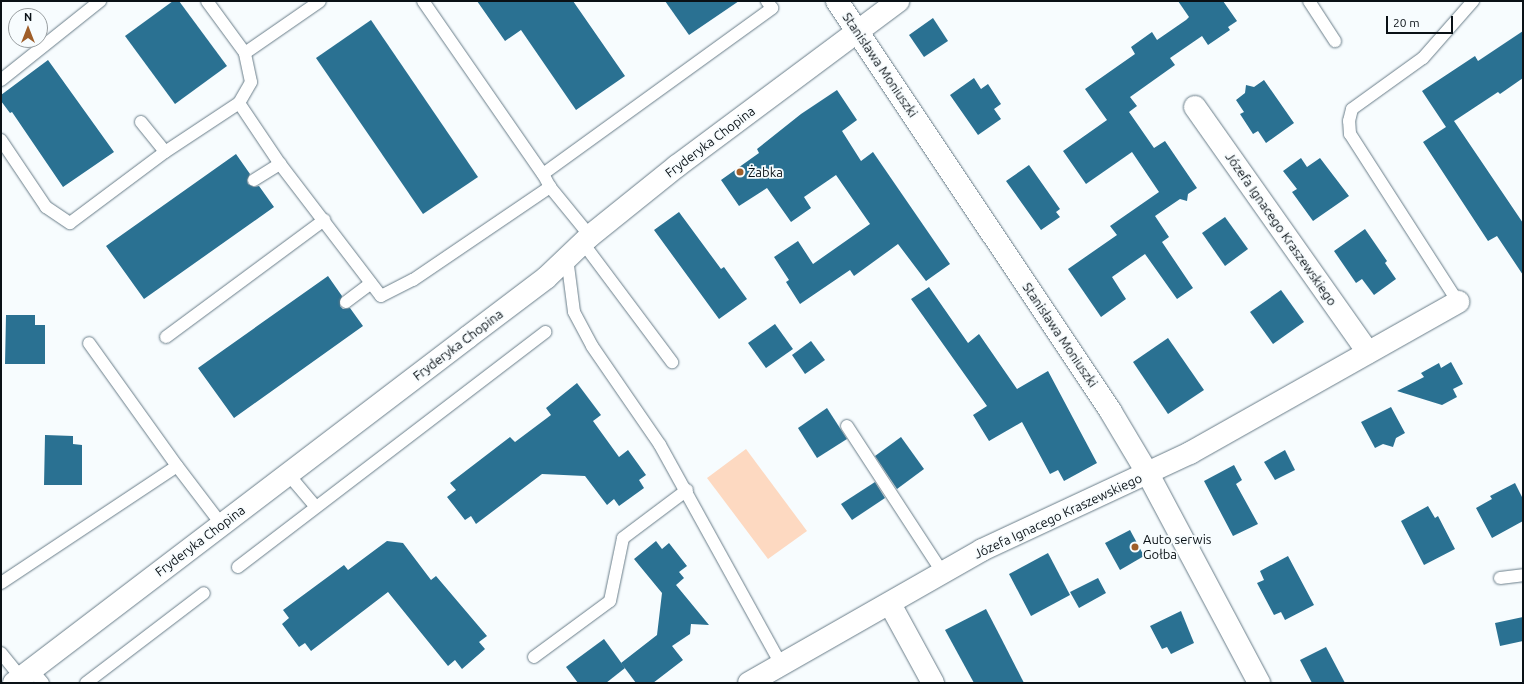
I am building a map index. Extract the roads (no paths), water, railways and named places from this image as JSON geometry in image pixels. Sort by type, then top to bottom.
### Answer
[{"type":"street","name":"Stanisława Moniuszki","points":[[837,1],[858,30],[1111,412],[1148,474],[1258,683]]},
{"type":"street","name":"Fryderyka Chopina","points":[[27,678],[288,474],[540,282],[586,239],[677,166],[898,1]]},
{"type":"street","name":"Józefa Ignacego Kraszewskiego","points":[[1195,107],[1368,352]]},
{"type":"street","name":"Józefa Ignacego Kraszewskiego","points":[[755,682],[781,664],[890,604],[942,572],[982,550],[1148,474],[1190,453],[1458,302]]},
{"type":"street","points":[[890,604],[932,683]]},
{"type":"lane","points":[[1,80],[100,1]]},
{"type":"lane","points":[[1,140],[46,207],[70,223],[165,152],[239,102],[251,82],[245,53],[207,1]]},
{"type":"lane","points":[[245,53],[320,1]]},
{"type":"lane","points":[[423,1],[672,362]]},
{"type":"lane","points":[[543,174],[772,8],[767,1]]},
{"type":"lane","points":[[1309,1],[1335,41]]},
{"type":"lane","points":[[1458,302],[1350,134],[1349,120],[1352,109],[1423,58],[1473,1]]},
{"type":"lane","points":[[239,102],[280,164],[381,296],[413,280],[550,186]]},
{"type":"lane","points":[[141,122],[165,152]]},
{"type":"lane","points":[[254,180],[280,164]]},
{"type":"lane","points":[[166,337],[324,220]]},
{"type":"lane","points":[[567,258],[574,312],[592,346],[660,445],[687,490],[781,664]]},
{"type":"lane","points":[[346,302],[371,283]]},
{"type":"lane","points":[[238,566],[544,332]]},
{"type":"lane","points":[[89,343],[177,466],[222,525]]},
{"type":"lane","points":[[847,426],[942,572]]},
{"type":"lane","points":[[1,583],[177,466]]},
{"type":"lane","points":[[288,474],[316,506]]},
{"type":"lane","points":[[534,657],[610,601],[623,538],[687,490]]},
{"type":"lane","points":[[1500,578],[1523,575]]},
{"type":"lane","points":[[86,683],[204,593]]},
{"type":"lane","points":[[1,653],[27,678]]},
{"type":"place","name":"Żabka","points":[[740,172]]},
{"type":"place","name":"Auto serwis Gołba","points":[[1135,547]]}]
